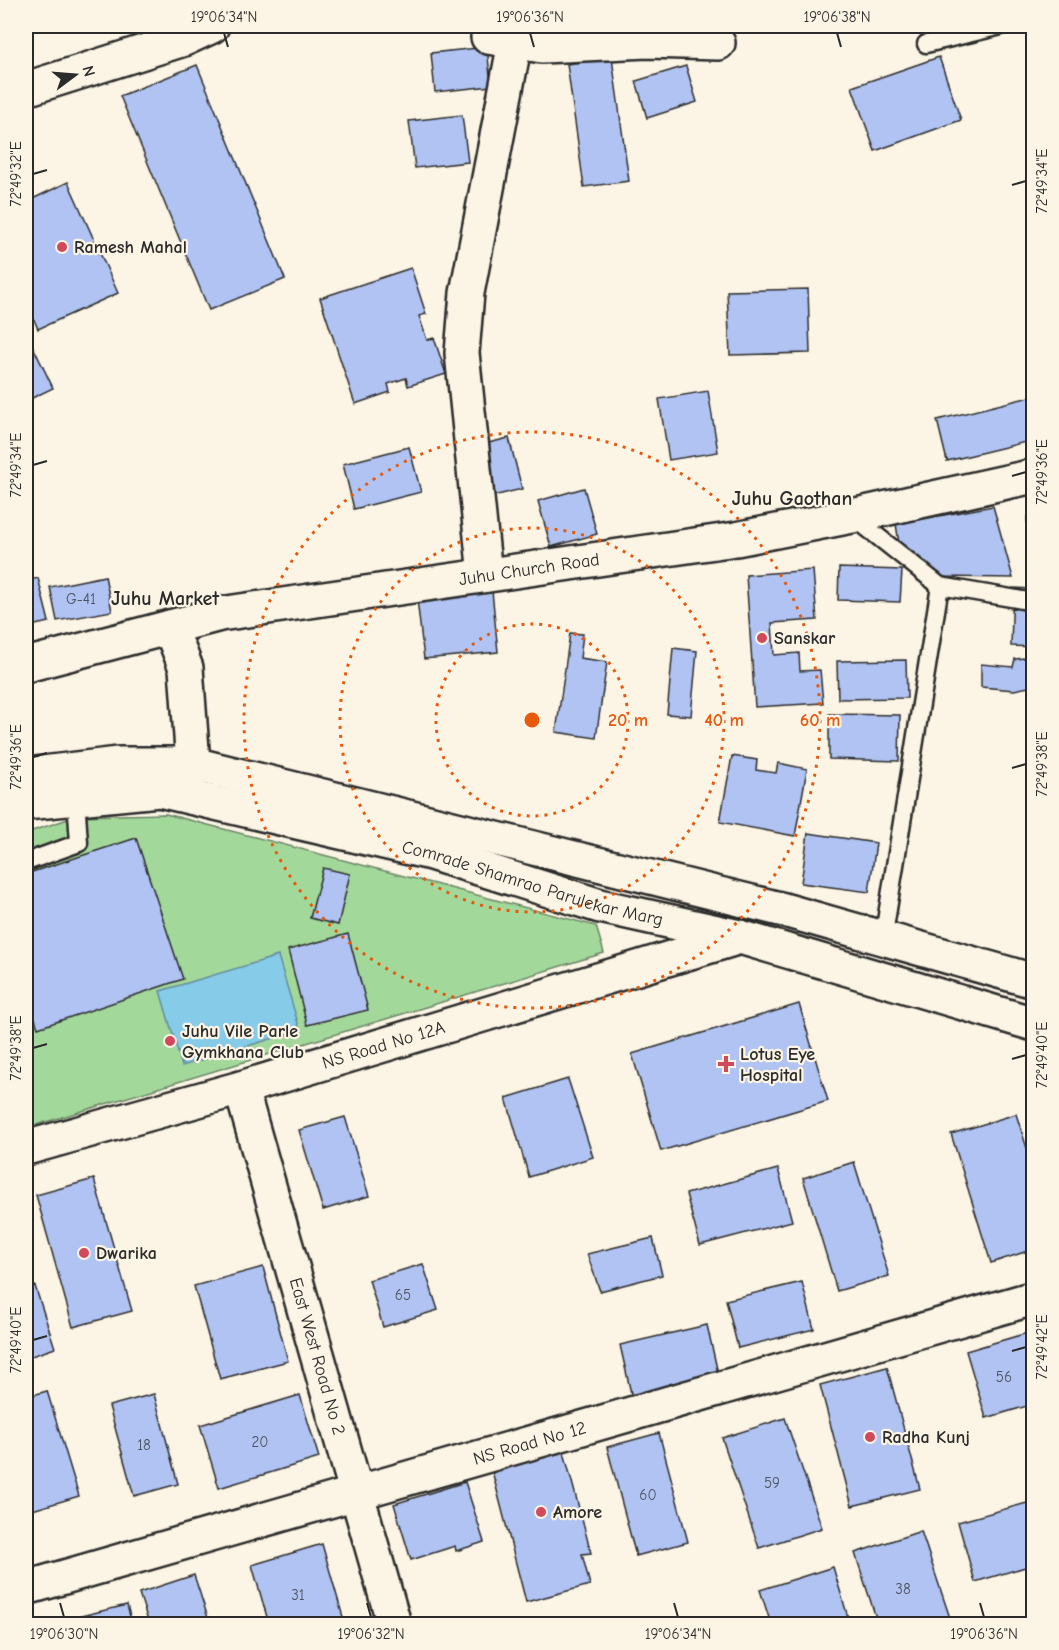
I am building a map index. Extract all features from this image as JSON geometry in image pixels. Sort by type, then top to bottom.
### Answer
[{"type":"street","points":[[26,89],[184,39],[212,26]]},
{"type":"street","points":[[485,575],[462,353],[467,293],[502,39],[542,46],[647,42],[718,43]]},
{"type":"street","name":"Juhu Church Road","points":[[26,665],[220,614],[736,539],[1034,477]]},
{"type":"street","points":[[170,627],[186,668],[193,764],[183,795]]},
{"type":"street","name":"Comrade Shamrao Parulekar Marg","points":[[26,775],[118,764],[193,764],[784,910],[1034,981]]},
{"type":"street","name":"Comrade Shamrao Parulekar Marg","points":[[26,803],[159,790],[183,795],[431,853],[600,906],[740,937],[1034,1024]]},
{"type":"street","name":"NS Road No 12A","points":[[26,1148],[242,1088],[740,937]]},
{"type":"street","name":"East West Road No 2","points":[[242,1088],[394,1624]]},
{"type":"street","name":"NS Road No 12","points":[[26,1588],[1034,1298]]},
{"type":"lane","points":[[926,44],[1001,26]]},
{"type":"lane","points":[[852,516],[940,586],[1034,602]]},
{"type":"lane","points":[[884,940],[940,586]]},
{"type":"lane","points":[[26,861],[79,843],[76,798]]},
{"type":"green space","name":"Juhu Vile Parle Gymkhana Club","points":[[166,814],[596,926],[604,953],[26,1128],[26,833],[77,816]]},
{"type":"water","points":[[278,956],[300,1030],[182,1066],[160,991]]},
{"type":"building","points":[[487,47],[491,86],[435,92],[431,53]]},
{"type":"building","points":[[939,57],[961,120],[875,151],[852,87]]},
{"type":"building","points":[[612,58],[629,181],[584,187],[567,64]]},
{"type":"building","points":[[197,65],[285,279],[209,310],[120,96]]},
{"type":"building","points":[[686,66],[697,102],[647,118],[636,81]]},
{"type":"building","points":[[462,115],[468,162],[415,168],[409,121]]},
{"type":"building","name":"Ramesh Mahal","points":[[68,182],[118,293],[38,329],[26,301],[26,202]]},
{"type":"building","points":[[411,268],[426,314],[419,316],[427,340],[434,338],[446,374],[408,386],[406,378],[388,384],[390,392],[355,404],[320,298]]},
{"type":"building","points":[[808,289],[810,353],[730,355],[727,291]]},
{"type":"building","points":[[26,332],[53,388],[26,401]]},
{"type":"building","points":[[708,391],[718,452],[669,460],[659,399]]},
{"type":"building","points":[[1034,396],[1034,440],[947,461],[937,420]]},
{"type":"building","points":[[509,438],[522,489],[489,497],[476,446]]},
{"type":"building","points":[[409,447],[421,492],[354,509],[343,464]]},
{"type":"building","points":[[584,488],[597,534],[551,547],[538,501]]},
{"type":"building","points":[[993,506],[1013,578],[943,577],[899,543],[896,524]]},
{"type":"building","points":[[1027,517],[1034,517],[1034,574],[1029,574]]},
{"type":"building","points":[[839,568],[902,570],[900,602],[838,600]]},
{"type":"building","name":"Sanskar","points":[[813,570],[817,620],[772,623],[774,655],[799,653],[800,671],[820,670],[823,703],[755,707],[746,575]]},
{"type":"building","points":[[105,576],[112,611],[57,621],[50,587]]},
{"type":"building","points":[[38,578],[49,622],[26,627],[26,581]]},
{"type":"building","points":[[1013,588],[1034,589],[1034,647],[1011,646]]},
{"type":"building","points":[[492,591],[498,652],[424,659],[417,599]]},
{"type":"building","points":[[570,633],[583,634],[580,658],[607,662],[596,738],[556,732]]},
{"type":"building","points":[[673,648],[697,651],[691,716],[667,714]]},
{"type":"building","points":[[1034,657],[1034,686],[1014,690],[981,687],[981,664],[1013,667],[1015,659]]},
{"type":"building","points":[[906,660],[907,698],[838,699],[837,661]]},
{"type":"building","points":[[829,714],[900,715],[899,761],[829,759]]},
{"type":"building","points":[[732,756],[757,760],[756,770],[776,773],[778,763],[807,769],[795,836],[720,822]]},
{"type":"building","points":[[808,833],[876,843],[869,892],[801,883]]},
{"type":"building","points":[[136,838],[183,979],[38,1028],[26,991],[26,874]]},
{"type":"building","points":[[323,868],[350,874],[338,925],[310,918]]},
{"type":"building","points":[[1034,914],[1034,937],[1025,934]]},
{"type":"building","points":[[348,934],[368,1010],[307,1025],[288,950]]},
{"type":"building","points":[[799,1004],[828,1101],[661,1151],[632,1054]]},
{"type":"building","points":[[568,1079],[593,1157],[529,1177],[506,1098]]},
{"type":"building","points":[[1016,1114],[1034,1170],[1034,1249],[991,1263],[951,1134]]},
{"type":"building","points":[[345,1117],[369,1196],[323,1210],[299,1130]]},
{"type":"building","points":[[854,1162],[889,1276],[837,1291],[803,1178]]},
{"type":"building","points":[[778,1169],[792,1221],[700,1245],[686,1194]]},
{"type":"building","name":"Dwarika","points":[[94,1179],[132,1311],[73,1327],[36,1195]]},
{"type":"building","points":[[653,1238],[662,1275],[600,1291],[587,1254]]},
{"type":"building","points":[[423,1264],[438,1310],[383,1327],[369,1280]]},
{"type":"building","points":[[263,1267],[288,1361],[220,1379],[194,1286]]},
{"type":"building","points":[[802,1282],[814,1329],[738,1348],[726,1300]]},
{"type":"building","points":[[35,1286],[55,1348],[26,1358],[26,1289]]},
{"type":"building","points":[[707,1325],[720,1382],[633,1402],[620,1345]]},
{"type":"building","points":[[1034,1331],[1034,1404],[986,1418],[966,1351]]},
{"type":"building","name":"Radha Kunj","points":[[887,1367],[920,1489],[852,1506],[820,1385]]},
{"type":"building","points":[[47,1391],[79,1496],[26,1512],[26,1397]]},
{"type":"building","points":[[154,1394],[178,1484],[134,1496],[109,1406]]},
{"type":"building","points":[[300,1395],[319,1458],[219,1488],[200,1425]]},
{"type":"building","points":[[785,1418],[822,1528],[759,1548],[722,1438]]},
{"type":"building","points":[[659,1433],[688,1542],[636,1556],[607,1447]]},
{"type":"building","name":"Amore","points":[[564,1452],[591,1553],[582,1554],[590,1585],[526,1602],[492,1471]]},
{"type":"building","points":[[465,1482],[484,1542],[456,1551],[455,1546],[411,1560],[394,1504]]},
{"type":"building","points":[[1034,1501],[1034,1550],[1029,1552],[1032,1565],[975,1582],[958,1522]]},
{"type":"building","points":[[921,1531],[952,1624],[878,1624],[855,1553]]},
{"type":"building","points":[[322,1544],[345,1624],[269,1624],[252,1565]]},
{"type":"building","points":[[833,1567],[850,1624],[771,1624],[760,1590]]},
{"type":"building","points":[[194,1575],[210,1624],[149,1624],[139,1593]]},
{"type":"building","points":[[127,1605],[132,1624],[65,1624],[64,1620]]},
{"type":"place","name":"Ramesh Mahal","points":[[62,247]]},
{"type":"place","name":"Sanskar","points":[[762,638]]},
{"type":"place","name":"Juhu Vile Parle Gymkhana Club","points":[[170,1041]]},
{"type":"place","name":"Lotus Eye Hospital","points":[[726,1064]]},
{"type":"place","name":"Dwarika","points":[[84,1253]]},
{"type":"place","name":"Radha Kunj","points":[[870,1437]]},
{"type":"place","name":"Amore","points":[[541,1512]]},
{"type":"district","name":"Juhu Gaothan","points":[[792,498]]},
{"type":"district","name":"Juhu Market","points":[[165,598]]}]
